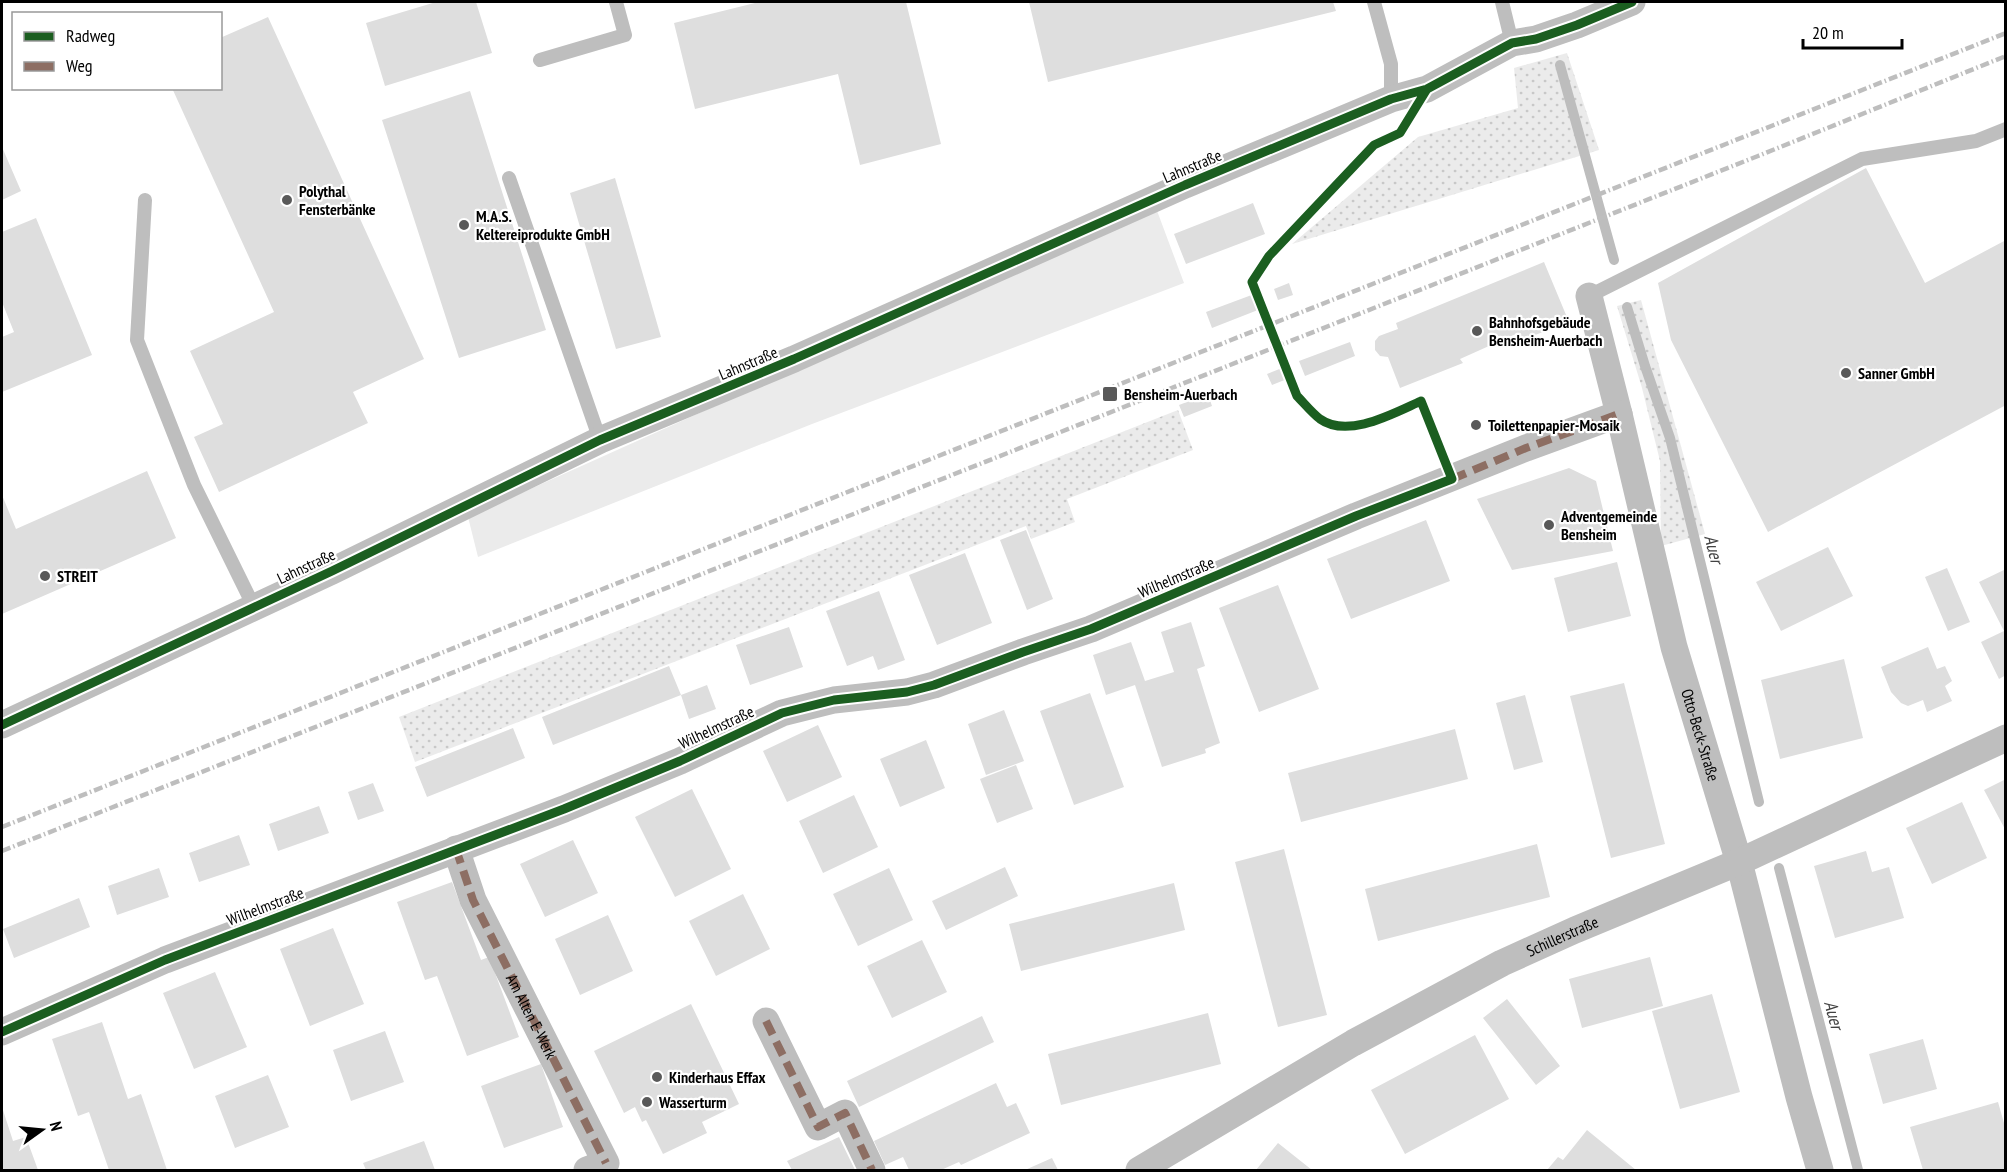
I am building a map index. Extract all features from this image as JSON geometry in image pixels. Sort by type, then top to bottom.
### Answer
[{"type":"street","name":"Lahnstraße","points":[[2,725],[254,607],[600,440],[794,359],[1185,185],[1391,99],[1427,89],[1524,41],[1577,25],[1632,2]]},
{"type":"street","name":"Otto-Beck-Straße","points":[[1588,296],[1619,414],[1674,647],[1739,862],[1820,1170]]},
{"type":"street","name":"Wilhelmstraße","points":[[2,1032],[165,960],[564,809],[660,770],[782,713],[824,702],[907,692],[934,685],[1091,629],[1356,516],[1526,448],[1619,414]]},
{"type":"street","name":"Schillerstraße","points":[[1139,1170],[1172,1162],[1353,1043],[1502,963],[1739,862],[2006,738]]},
{"type":"street","name":"Am Alten E-Werk","points":[[456,849],[473,900],[606,1163],[588,1170]]},
{"type":"street","points":[[766,1021],[818,1127],[845,1113],[872,1170]]},
{"type":"lane","points":[[540,60],[625,35],[616,2]]},
{"type":"lane","points":[[1374,2],[1390,64],[1391,99]]},
{"type":"lane","points":[[1502,2],[1524,41]]},
{"type":"lane","points":[[1588,296],[1862,159],[1976,141],[2006,129]]},
{"type":"lane","points":[[509,178],[600,440]]},
{"type":"lane","points":[[145,200],[136,340],[194,485],[254,607]]},
{"type":"shaded area","points":[[1567,53],[1599,150],[1292,244],[1418,137],[1518,108],[1514,68]]},
{"type":"shaded area","points":[[1156,208],[1184,283],[812,424],[478,557],[468,517]]},
{"type":"shaded area","points":[[1641,300],[1705,534],[1661,546],[1660,461],[1642,388],[1617,306]]},
{"type":"shaded area","points":[[1178,410],[1193,450],[1067,499],[1075,522],[1031,539],[1026,526],[415,762],[399,717]]},
{"type":"building","points":[[436,2],[476,2],[492,53],[385,86],[366,23]]},
{"type":"building","points":[[759,2],[906,2],[941,144],[860,165],[838,74],[695,109],[674,23]]},
{"type":"building","points":[[1029,2],[1333,2],[1336,11],[1048,82]]},
{"type":"building","name":"Polythal Fensterbänke","points":[[268,17],[424,359],[353,392],[368,423],[219,492],[194,437],[223,424],[190,351],[274,312],[173,90],[222,90],[222,37]]},
{"type":"building","name":"M.A.S. Keltereiprodukte GmbH","points":[[470,91],[546,330],[459,358],[382,120]]},
{"type":"building","points":[[2,147],[21,191],[2,200]]},
{"type":"building","name":"Sanner GmbH","points":[[1866,168],[1925,283],[2006,240],[2006,405],[1768,532],[1671,340],[1658,283]]},
{"type":"building","points":[[615,178],[661,337],[616,349],[570,193]]},
{"type":"building","points":[[1253,203],[1265,234],[1186,264],[1174,234]]},
{"type":"building","points":[[36,218],[92,355],[2,392],[2,337],[14,332],[2,302],[2,232]]},
{"type":"building","name":"Bahnhofsgebäude Bensheim-Auerbach","points":[[1544,262],[1569,322],[1522,340],[1518,333],[1460,359],[1463,363],[1400,388],[1388,357],[1380,356],[1375,350],[1375,341],[1379,336],[1398,329],[1396,323]]},
{"type":"building","points":[[1289,283],[1293,295],[1278,300],[1274,289]]},
{"type":"building","points":[[1257,293],[1263,308],[1212,328],[1206,312]]},
{"type":"building","points":[[1350,342],[1355,356],[1305,376],[1299,361]]},
{"type":"building","points":[[1282,368],[1287,379],[1272,385],[1267,374]]},
{"type":"building","points":[[1208,394],[1212,406],[1184,417],[1179,405]]},
{"type":"building","name":"Adventgemeinde Bensheim","points":[[1569,468],[1596,481],[1613,551],[1512,570],[1477,499]]},
{"type":"building","name":"STREIT","points":[[147,471],[176,538],[2,614],[2,495],[16,529]]},
{"type":"building","points":[[1426,520],[1450,581],[1351,619],[1327,559]]},
{"type":"building","points":[[1026,530],[1053,599],[1027,610],[1000,540]]},
{"type":"building","points":[[1828,547],[1853,596],[1781,631],[1756,582]]},
{"type":"building","points":[[965,553],[992,623],[937,645],[909,575]]},
{"type":"building","points":[[1617,562],[1631,616],[1568,632],[1554,578]]},
{"type":"building","points":[[1947,568],[1970,622],[1948,631],[1925,577]]},
{"type":"building","points":[[2006,569],[2006,675],[1999,679],[1981,642],[2004,631],[1979,582]]},
{"type":"building","points":[[1278,585],[1319,689],[1259,712],[1219,608]]},
{"type":"building","points":[[879,591],[905,660],[878,670],[873,656],[847,666],[826,611]]},
{"type":"building","points":[[1191,622],[1205,666],[1197,669],[1220,743],[1205,749],[1206,753],[1162,767],[1135,685],[1106,695],[1093,655],[1131,642],[1145,681],[1174,672],[1161,632]]},
{"type":"building","points":[[789,627],[803,667],[750,685],[736,645]]},
{"type":"building","points":[[1928,647],[1937,669],[1945,666],[1952,681],[1945,686],[1952,701],[1927,712],[1923,700],[1908,706],[1901,703],[1891,692],[1881,667]]},
{"type":"building","points":[[1844,659],[1863,738],[1780,759],[1761,680]]},
{"type":"building","points":[[669,666],[681,695],[553,745],[542,717]]},
{"type":"building","points":[[1624,683],[1665,844],[1611,858],[1570,696]]},
{"type":"building","points":[[707,685],[716,709],[689,719],[681,695]]},
{"type":"building","points":[[1090,693],[1124,787],[1074,805],[1040,711]]},
{"type":"building","points":[[1525,695],[1543,762],[1514,770],[1496,703]]},
{"type":"building","points":[[1004,710],[1024,761],[986,775],[968,724]]},
{"type":"building","points":[[818,725],[842,777],[787,802],[763,751]]},
{"type":"building","points":[[513,728],[525,758],[427,797],[415,767]]},
{"type":"building","points":[[1455,729],[1468,779],[1301,822],[1288,773]]},
{"type":"building","points":[[926,740],[945,788],[900,807],[880,759]]},
{"type":"building","points":[[1016,765],[1033,809],[997,823],[980,779]]},
{"type":"building","points":[[2006,779],[2006,831],[1984,790]]},
{"type":"building","points":[[373,783],[384,811],[358,820],[348,792]]},
{"type":"building","points":[[692,789],[731,869],[675,897],[635,817]]},
{"type":"building","points":[[854,795],[878,847],[823,873],[799,821]]},
{"type":"building","points":[[1962,802],[1987,858],[1932,884],[1906,828]]},
{"type":"building","points":[[319,806],[329,833],[278,851],[269,824]]},
{"type":"building","points":[[239,835],[250,865],[199,882],[189,853]]},
{"type":"building","points":[[573,840],[598,893],[545,917],[520,864]]},
{"type":"building","points":[[1537,844],[1550,897],[1378,941],[1365,889]]},
{"type":"building","points":[[1284,849],[1327,1015],[1278,1027],[1235,862]]},
{"type":"building","points":[[1866,851],[1872,872],[1889,867],[1904,918],[1835,938],[1814,866]]},
{"type":"building","points":[[1005,867],[1018,896],[946,930],[932,901]]},
{"type":"building","points":[[159,868],[169,897],[117,915],[108,886]]},
{"type":"building","points":[[889,868],[913,920],[858,946],[833,894]]},
{"type":"building","points":[[452,882],[481,960],[489,957],[519,1037],[467,1056],[437,976],[425,980],[397,902]]},
{"type":"building","points":[[1174,883],[1185,930],[1021,971],[1009,924]]},
{"type":"building","points":[[743,894],[770,949],[716,976],[689,921]]},
{"type":"building","points":[[79,898],[90,927],[14,958],[3,929]]},
{"type":"building","points":[[608,915],[633,971],[580,995],[555,939]]},
{"type":"building","points":[[333,928],[364,1004],[310,1026],[280,949]]},
{"type":"building","points":[[922,940],[947,992],[892,1018],[867,966]]},
{"type":"building","points":[[1650,957],[1663,1006],[1582,1028],[1569,979]]},
{"type":"building","points":[[215,972],[247,1047],[194,1069],[163,993]]},
{"type":"building","points":[[1712,994],[1740,1092],[1680,1109],[1652,1011]]},
{"type":"building","points":[[1507,999],[1560,1066],[1536,1085],[1483,1018]]},
{"type":"building","points":[[691,1004],[739,1104],[702,1122],[707,1133],[663,1154],[646,1120],[642,1122],[635,1107],[624,1113],[594,1051]]},
{"type":"building","points":[[1208,1013],[1221,1064],[1061,1105],[1048,1054]]},
{"type":"building","points":[[982,1016],[994,1042],[859,1107],[847,1081]]},
{"type":"building","points":[[102,1022],[128,1099],[141,1094],[167,1170],[109,1170],[89,1112],[78,1116],[52,1039]]},
{"type":"building","points":[[385,1031],[404,1082],[351,1101],[333,1050]]},
{"type":"building","points":[[1475,1035],[1509,1099],[1405,1154],[1371,1090]]},
{"type":"building","points":[[1923,1039],[1937,1089],[1883,1104],[1869,1054]]},
{"type":"building","points":[[541,1064],[563,1127],[504,1148],[481,1086]]},
{"type":"building","points":[[268,1075],[289,1127],[235,1148],[215,1096]]},
{"type":"building","points":[[996,1083],[1007,1107],[1016,1103],[1030,1133],[961,1165],[959,1162],[941,1170],[909,1170],[903,1157],[885,1165],[874,1141]]},
{"type":"building","points":[[1998,1102],[2006,1130],[2006,1170],[1923,1170],[1910,1127]]},
{"type":"building","points":[[2,1107],[13,1141],[26,1137],[38,1170],[2,1170]]},
{"type":"building","points":[[1587,1130],[1636,1170],[1547,1170],[1558,1157],[1563,1160]]},
{"type":"building","points":[[839,1137],[855,1170],[792,1170],[787,1161]]},
{"type":"building","points":[[424,1141],[435,1170],[366,1170],[363,1163]]},
{"type":"building","points":[[1278,1143],[1312,1170],[1256,1170]]},
{"type":"building","points":[[1052,1158],[1058,1170],[1025,1170]]},
{"type":"waterway","name":"Auer","points":[[1560,65],[1614,260]]},
{"type":"waterway","name":"Auer","points":[[1627,307],[1670,438],[1759,802]]},
{"type":"waterway","name":"Auer","points":[[1779,868],[1858,1170]]},
{"type":"railway","points":[[2,827],[2006,33]]},
{"type":"railway","points":[[2,851],[2006,56]]},
{"type":"marked path","points":[[1452,479],[1526,448],[1619,414]]},
{"type":"marked path","points":[[456,849],[473,900],[606,1163]]},
{"type":"marked path","points":[[766,1021],[818,1127],[845,1113],[872,1170]]},
{"type":"cycle path","points":[[2,725],[332,571],[600,440],[794,359],[1185,185],[1391,99],[1427,89],[1512,43],[1536,39],[1577,25],[1632,2]]},
{"type":"cycle path","points":[[2,1032],[165,960],[564,809],[680,761],[782,713],[834,700],[907,692],[934,685],[1091,629],[1356,516],[1452,479],[1421,401],[1385,417],[1357,425],[1331,424],[1314,414],[1297,396],[1252,282],[1269,256],[1374,145],[1400,133],[1427,89]]},
{"type":"place","name":"Polythal Fensterbänke","points":[[287,200]]},
{"type":"place","name":"M.A.S. Keltereiprodukte GmbH","points":[[464,225]]},
{"type":"place","name":"Bahnhofsgebäude Bensheim-Auerbach","points":[[1477,331]]},
{"type":"place","name":"Sanner GmbH","points":[[1846,373]]},
{"type":"place","name":"Bensheim-Auerbach","points":[[1110,394]]},
{"type":"place","name":"Toilettenpapier-Mosaik","points":[[1476,425]]},
{"type":"place","name":"Adventgemeinde Bensheim","points":[[1549,525]]},
{"type":"place","name":"STREIT","points":[[45,576]]},
{"type":"place","name":"Kinderhaus Effax","points":[[657,1077]]},
{"type":"place","name":"Wasserturm","points":[[647,1102]]}]
